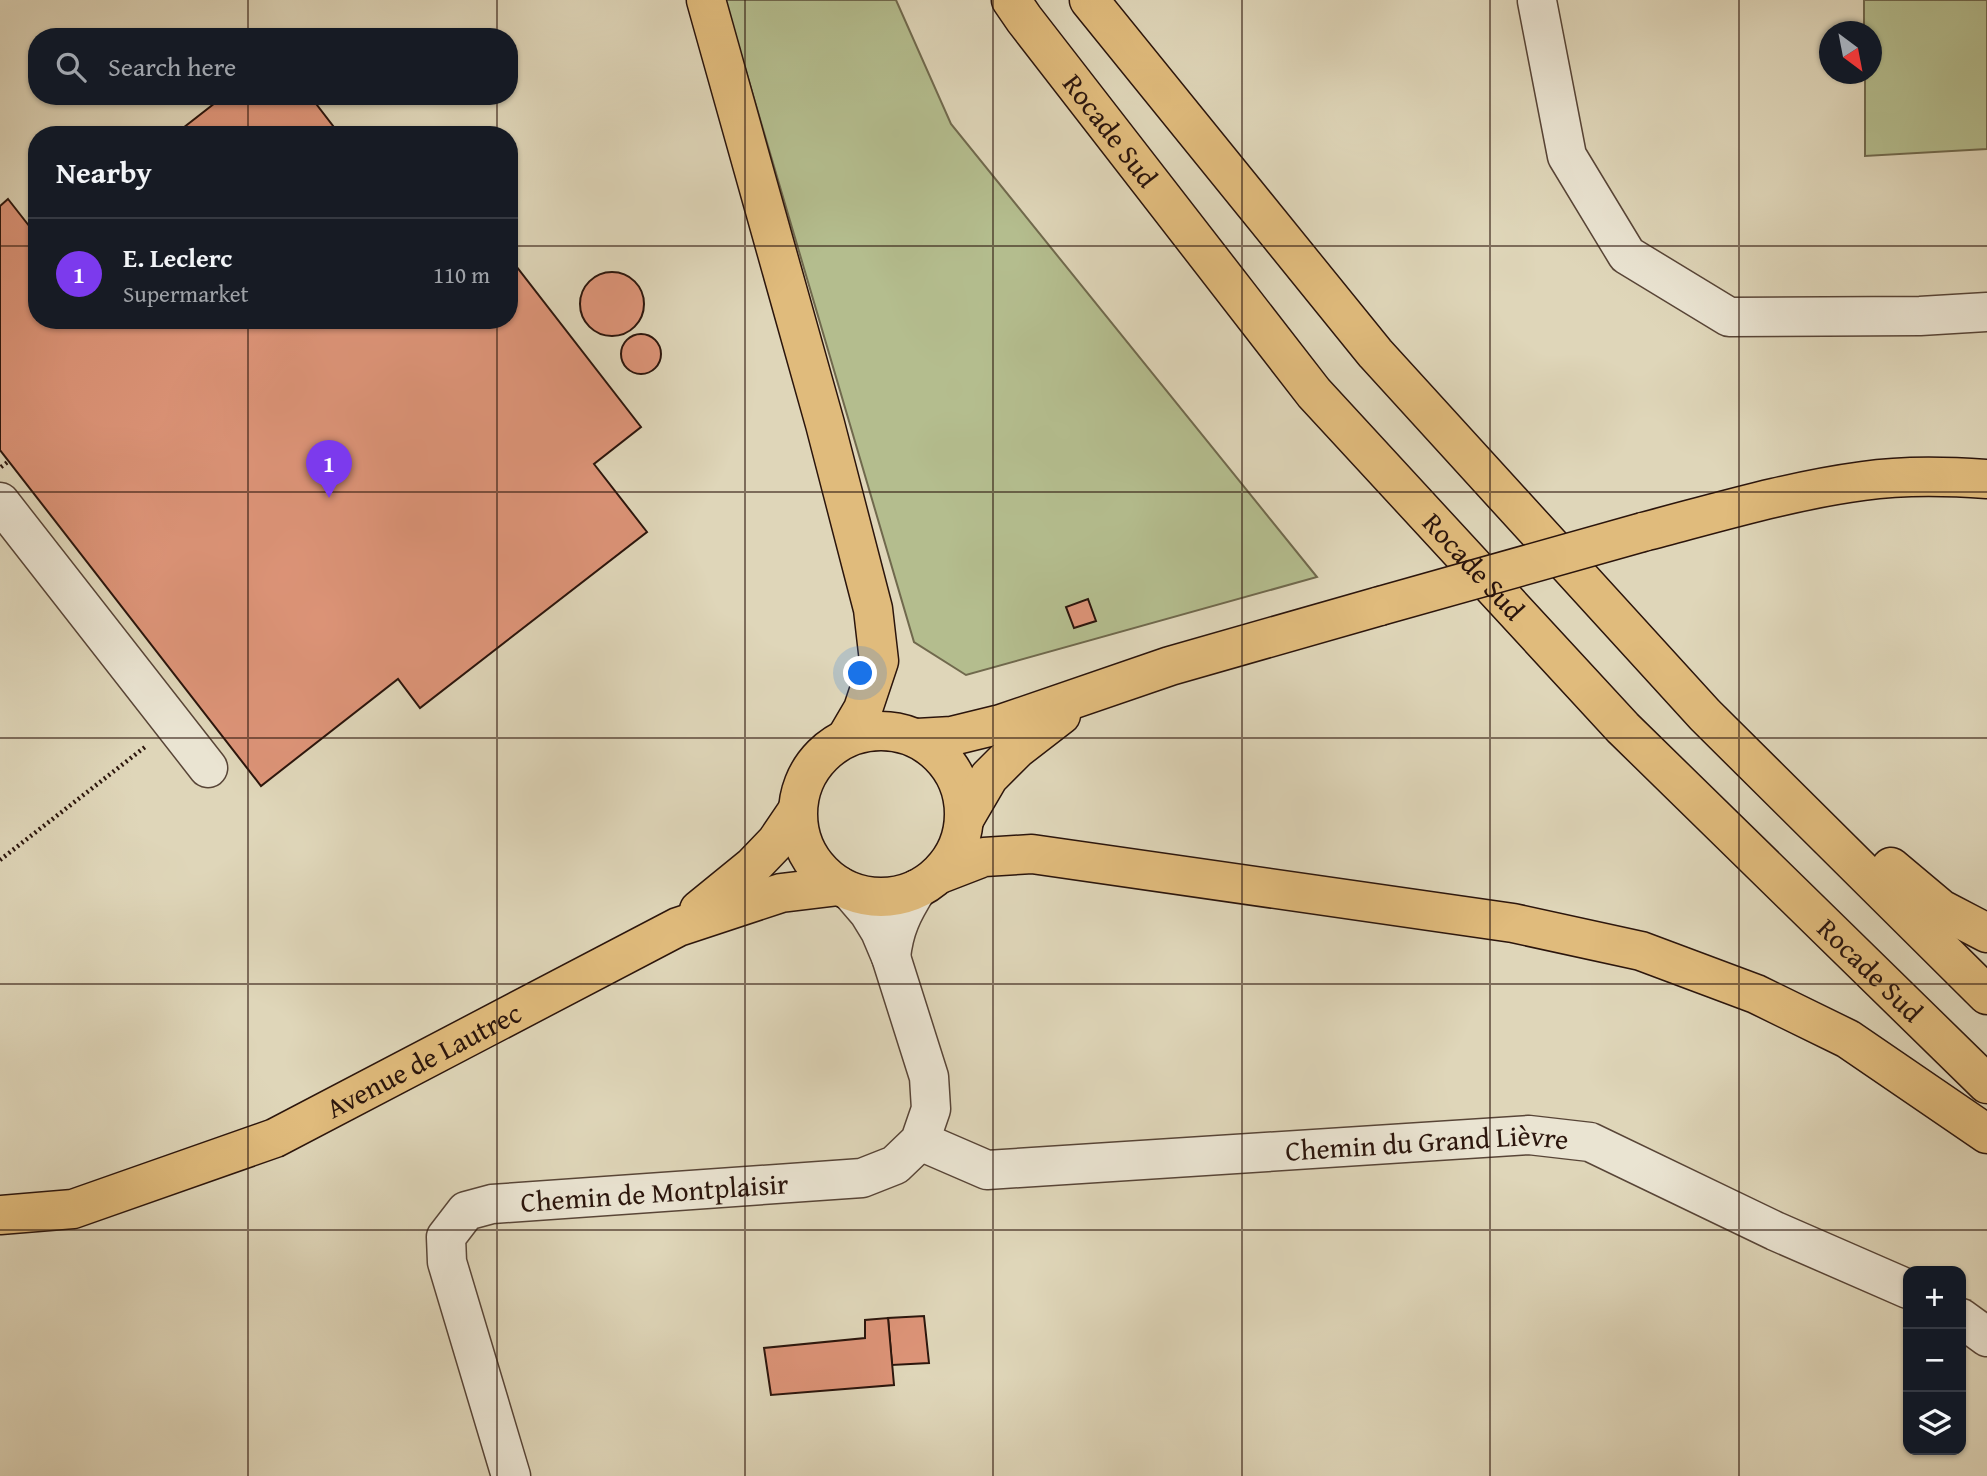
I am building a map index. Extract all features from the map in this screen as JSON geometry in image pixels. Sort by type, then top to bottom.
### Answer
[{"type":"main road","points":[[706,0],[825,424],[873,609],[879,662],[863,709],[846,738]]},
{"type":"main road","name":"Rocade Sud","points":[[1011,0],[1314,393],[1623,728],[1987,1084]]},
{"type":"main road","points":[[1089,0],[1375,353],[1705,715],[1987,995]]},
{"type":"main road","points":[[917,738],[953,736],[1001,724],[1170,667],[1755,502],[1866,480],[1987,479]]},
{"type":"main road","points":[[965,818],[989,777],[1017,749],[1095,692]]},
{"type":"main road","points":[[1705,715],[1842,824],[1941,909],[1987,933]]},
{"type":"main road","points":[[928,882],[953,858],[962,838],[965,818],[963,793],[954,771],[938,751],[917,738],[894,730],[870,730],[846,738],[827,751],[811,767],[801,788],[797,811],[800,834],[808,854],[821,872],[845,889],[873,897],[895,896],[928,882],[984,857],[1032,854],[1513,923],[1641,951],[1756,994],[1848,1039],[1987,1134]]},
{"type":"main road","points":[[678,927],[753,866],[776,842],[797,811]]},
{"type":"main road","name":"Avenue de Lautrec","points":[[0,1215],[73,1209],[275,1138],[678,927],[781,893],[845,889]]},
{"type":"street","points":[[1536,1],[1567,156],[1627,256],[1729,317],[1920,316],[1987,312]]},
{"type":"street","points":[[0,502],[208,768]]},
{"type":"street","name":"Chemin de Montplaisir","points":[[891,957],[900,917],[928,882]]},
{"type":"street","name":"Chemin de Montplaisir","points":[[511,1476],[447,1262],[446,1237],[466,1211],[492,1203],[862,1178],[895,1165],[920,1141],[931,1110],[929,1077],[891,957],[880,931],[869,913],[845,889]]},
{"type":"street","name":"Chemin du Grand Lièvre","points":[[920,1141],[987,1170],[1529,1135],[1590,1142],[1775,1231],[1903,1287]]},
{"type":"street","points":[[1966,1322],[1987,1337]]},
{"type":"path","points":[[0,860],[174,724]]},
{"type":"green space","points":[[725,0],[896,0],[951,124],[1317,577],[966,675],[914,642]]},
{"type":"green space","points":[[1864,0],[1987,0],[1987,149],[1865,156],[1865,84],[1882,84],[1882,21],[1864,21]]},
{"type":"building","points":[[212,105],[317,105],[333,126],[186,126]]},
{"type":"building","points":[[8,199],[28,225],[28,329],[518,329],[518,269],[641,427],[594,464],[647,532],[420,708],[398,679],[261,786],[0,450],[0,206]]},
{"type":"building","points":[[612,272],[630,278],[638,286],[644,304],[638,322],[630,330],[612,336],[594,330],[586,322],[580,304],[586,286],[594,278]]},
{"type":"building","points":[[641,334],[655,340],[661,354],[655,368],[641,374],[627,368],[621,354],[627,340]]},
{"type":"building","points":[[1088,599],[1096,621],[1074,628],[1066,607]]},
{"type":"building","points":[[924,1316],[929,1363],[892,1365],[888,1318]]},
{"type":"building","points":[[888,1318],[894,1385],[771,1395],[764,1348],[865,1338],[865,1320]]},
{"type":"place","name":"E. Leclerc","points":[[329,498]]}]
